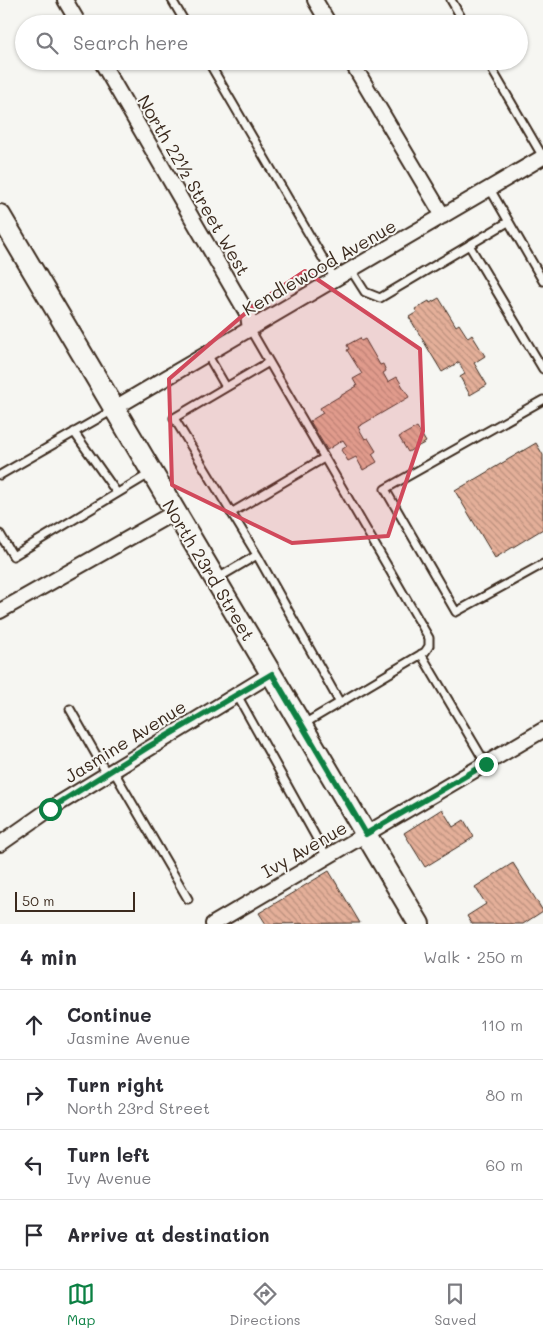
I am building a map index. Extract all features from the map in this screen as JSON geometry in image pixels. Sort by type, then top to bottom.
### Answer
[{"type":"main road","name":"North 23rd Street","points":[[0,215],[302,725],[415,921]]},
{"type":"street","points":[[65,0],[74,15]]},
{"type":"street","points":[[315,0],[324,15]]},
{"type":"street","name":"North 22½ Street West","points":[[106,70],[248,315],[250,329]]},
{"type":"street","points":[[357,70],[443,216]]},
{"type":"street","name":"Kendlewood Avenue","points":[[114,409],[543,157]]},
{"type":"street","points":[[0,611],[175,512]]},
{"type":"street","name":"Jasmine Avenue","points":[[0,844],[50,809],[272,674]]},
{"type":"street","name":"Ivy Avenue","points":[[213,924],[543,730]]},
{"type":"lane","points":[[172,0],[181,15]]},
{"type":"lane","points":[[451,0],[460,15]]},
{"type":"lane","points":[[213,70],[335,279]]},
{"type":"lane","points":[[492,70],[543,157]]},
{"type":"lane","points":[[490,189],[543,281]]},
{"type":"lane","points":[[351,270],[365,292],[380,298],[508,222]]},
{"type":"lane","points":[[469,245],[543,369]]},
{"type":"lane","points":[[250,329],[430,638],[429,646],[421,654],[302,725]]},
{"type":"lane","points":[[207,354],[226,387]]},
{"type":"lane","points":[[269,362],[174,418],[257,555],[340,703]]},
{"type":"lane","points":[[543,400],[385,489],[456,612],[543,564]]},
{"type":"lane","points":[[0,475],[114,409]]},
{"type":"lane","points":[[74,432],[117,494]]},
{"type":"lane","points":[[231,513],[324,458]]},
{"type":"lane","points":[[0,534],[13,556],[152,473]]},
{"type":"lane","points":[[215,580],[257,555]]},
{"type":"lane","points":[[421,654],[486,764]]},
{"type":"lane","points":[[237,695],[327,857]]},
{"type":"lane","points":[[70,709],[188,900]]},
{"type":"highlighted area","points":[[305,271],[420,349],[423,431],[388,536],[292,543],[172,485],[169,379],[256,304]]},
{"type":"building","points":[[439,298],[456,326],[459,324],[468,338],[472,335],[485,356],[474,363],[487,385],[470,395],[460,377],[465,374],[459,362],[442,372],[409,317],[417,312],[415,309]]},
{"type":"building","points":[[360,338],[361,341],[365,339],[380,365],[383,364],[386,371],[383,373],[388,382],[397,377],[409,397],[358,427],[365,439],[368,438],[376,451],[372,454],[377,462],[363,470],[356,457],[348,461],[341,450],[347,446],[343,440],[327,450],[310,421],[323,413],[320,408],[357,386],[353,379],[362,374],[347,350],[349,349],[347,345]]},
{"type":"building","points":[[417,427],[426,442],[408,452],[399,437]]},
{"type":"building","points":[[536,443],[543,455],[543,529],[495,558],[455,491]]},
{"type":"building","points":[[442,809],[453,827],[464,820],[474,837],[425,867],[404,833]]},
{"type":"building","points":[[513,863],[543,911],[523,924],[472,924],[467,916],[486,904],[475,887]]},
{"type":"building","points":[[329,871],[360,923],[266,924],[259,913]]},
{"type":"route","points":[[50,809],[148,747],[272,674],[366,834],[486,764]]}]
